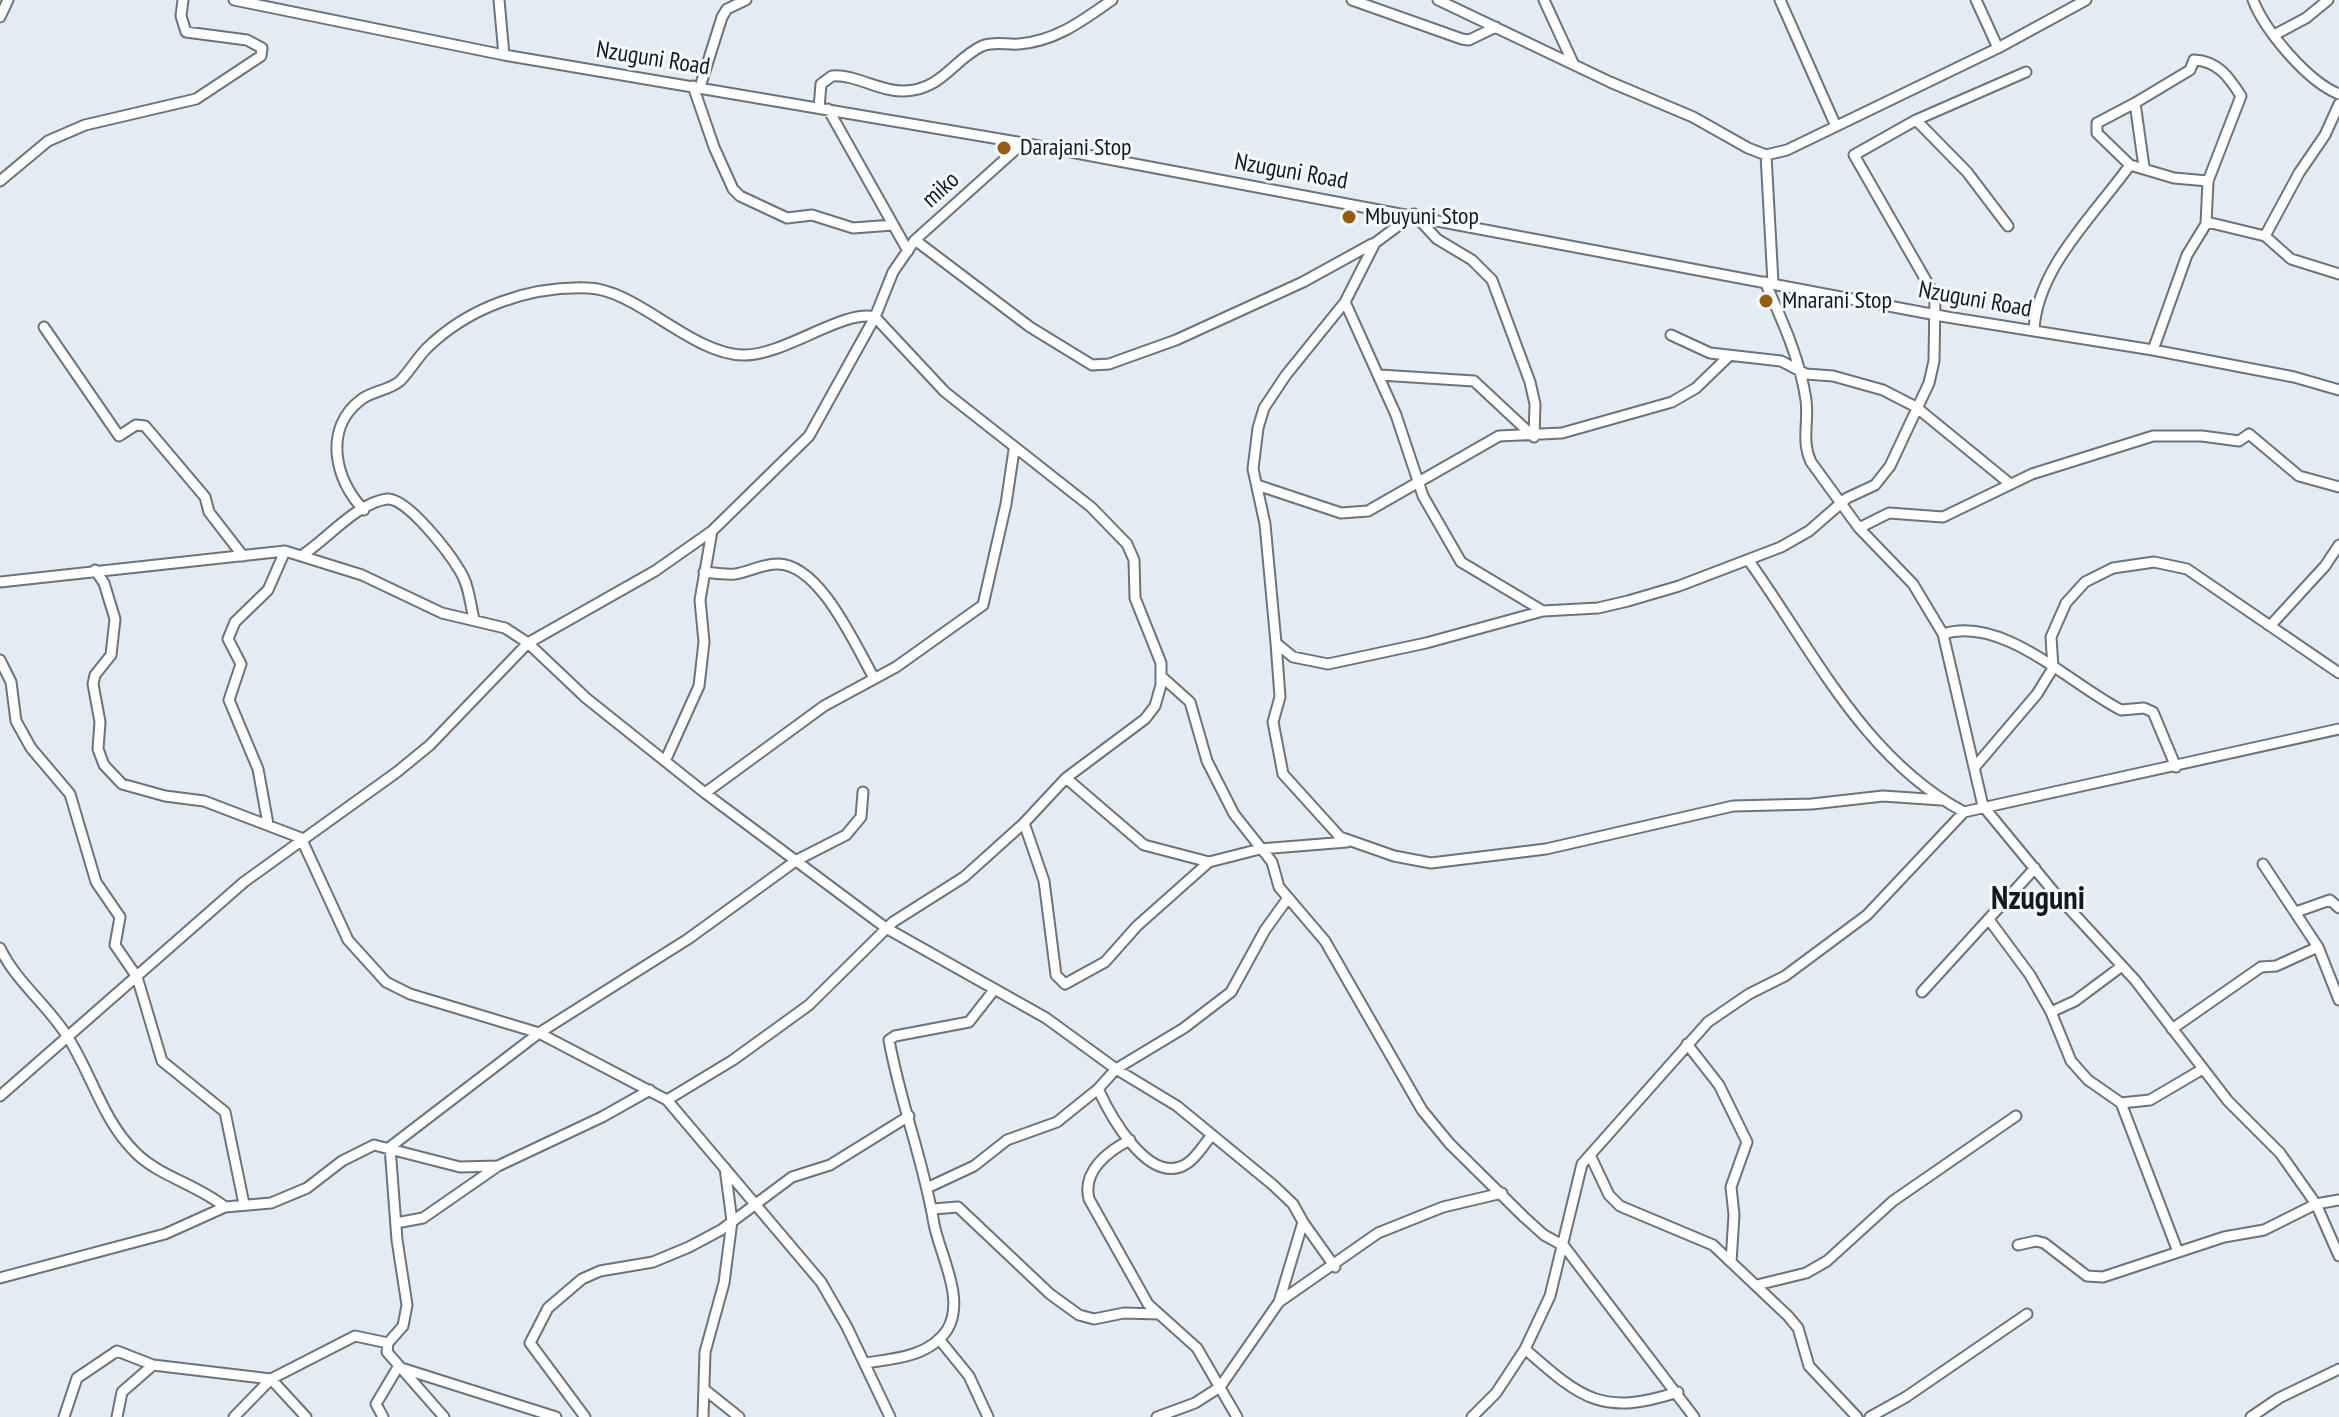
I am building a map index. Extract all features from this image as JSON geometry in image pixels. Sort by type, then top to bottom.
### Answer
[{"type":"street","points":[[0,17],[8,0]]},
{"type":"street","points":[[0,181],[48,141],[85,125],[196,99],[261,56],[262,48],[247,40],[186,32],[181,16],[183,0]]},
{"type":"street","name":"Nzuguni Road","points":[[234,0],[504,55],[1023,143],[1934,314],[2153,350],[2294,377],[2339,390]]},
{"type":"street","points":[[499,0],[504,55]]},
{"type":"street","points":[[746,0],[727,9],[722,17],[696,87],[719,158],[733,189],[740,196],[787,218],[812,215],[853,228],[893,225]]},
{"type":"street","points":[[908,251],[824,108],[821,84],[832,76],[891,90],[912,90],[948,76],[980,47],[993,43],[1017,44],[1066,32],[1112,0]]},
{"type":"street","points":[[1352,0],[1462,39],[1469,40],[1496,27]]},
{"type":"street","points":[[1438,0],[1766,155],[1787,150],[1835,124],[1998,48],[2086,0]]},
{"type":"street","points":[[1544,0],[1573,63]]},
{"type":"street","points":[[1780,0],[1835,124]]},
{"type":"street","points":[[1976,0],[1998,48]]},
{"type":"street","points":[[2253,0],[2276,34],[2318,84],[2339,94]]},
{"type":"street","points":[[2276,34],[2306,18],[2328,0]]},
{"type":"street","points":[[2153,350],[2187,255],[2207,222],[2208,181],[2241,96],[2227,74],[2208,61],[2194,60],[2190,70],[2097,123],[2097,133],[2130,165],[2174,178],[2208,181]]},
{"type":"street","points":[[1276,643],[1293,657],[1328,664],[1426,643],[1543,611],[1598,608],[1628,601],[1749,561],[1809,531],[1840,503],[1875,485],[1884,477],[1933,371],[1935,296],[1854,155],[1916,120],[2026,72]]},
{"type":"street","points":[[2135,103],[2144,167]]},
{"type":"street","points":[[2265,236],[2299,173],[2325,135],[2339,104]]},
{"type":"street","points":[[1916,120],[1967,172],[2008,226]]},
{"type":"street","name":"miko","points":[[0,1096],[244,882],[301,838],[356,803],[430,745],[528,643],[655,571],[712,531],[809,436],[875,317],[893,272],[915,240],[1023,143]]},
{"type":"street","points":[[1766,155],[1769,282],[1790,337],[1806,402],[1805,450],[1859,528],[1913,584],[1943,634],[1983,806],[2122,966],[2201,1070],[2280,1153],[2316,1204],[2339,1256]]},
{"type":"street","points":[[2034,330],[2035,313],[2050,275],[2130,165]]},
{"type":"street","points":[[915,240],[1030,327],[1092,365],[1109,364],[1176,340],[1303,282],[1375,243],[1414,214],[1437,239],[1472,260],[1492,280],[1530,382],[1535,404],[1534,437]]},
{"type":"street","points":[[2207,222],[2265,236],[2291,259],[2339,274]]},
{"type":"street","points":[[1347,842],[1283,774],[1274,734],[1280,688],[1265,524],[1257,485],[1254,446],[1264,408],[1286,375],[1345,302],[1375,243]]},
{"type":"street","points":[[364,510],[341,478],[336,449],[344,420],[360,400],[398,382],[442,334],[485,307],[546,292],[602,289],[690,336],[741,355],[779,348],[862,315],[875,317],[945,392],[1014,450],[1091,507],[1127,544],[1134,560],[1135,600],[1147,622],[1161,663],[1155,706],[1145,719],[1066,778],[1024,823],[964,877],[886,928],[809,1005],[733,1060],[667,1100]]},
{"type":"street","points":[[1345,302],[1380,375],[1417,480],[1461,562],[1543,611]]},
{"type":"street","points":[[44,327],[119,436],[136,425],[145,426],[205,497],[209,512],[243,556]]},
{"type":"street","points":[[1671,335],[1693,347],[1728,357],[1781,361],[1799,372],[1833,376],[1867,385],[1916,407],[2009,483]]},
{"type":"street","points":[[1257,485],[1350,514],[1376,508],[1417,480],[1499,436],[1534,437],[1562,433],[1672,402],[1696,388],[1728,357]]},
{"type":"street","points":[[1380,375],[1474,381],[1534,437]]},
{"type":"street","points":[[1859,528],[1889,513],[1943,517],[2009,483],[2153,436],[2202,436],[2239,441],[2249,434],[2299,476],[2339,487]]},
{"type":"street","points":[[705,793],[824,706],[914,655],[983,605],[1006,504],[1014,450]]},
{"type":"street","points":[[304,554],[364,510],[383,500],[403,504],[461,572],[474,619]]},
{"type":"street","points":[[666,759],[699,686],[704,642],[700,600],[712,531]]},
{"type":"street","points":[[2270,626],[2325,566],[2339,545]]},
{"type":"street","points":[[268,824],[258,769],[229,700],[241,664],[228,639],[235,622],[268,590],[285,551]]},
{"type":"street","points":[[0,582],[285,551],[304,554],[362,575],[442,613],[505,628],[528,643],[586,698],[705,793],[886,928],[1046,1018],[1116,1069],[1177,1106],[1293,1204],[1335,1267]]},
{"type":"street","points":[[1749,561],[1851,713],[1941,800],[1964,812]]},
{"type":"street","points":[[1974,768],[2037,694],[2053,668],[2051,637],[2066,603],[2085,582],[2121,566],[2164,563],[2187,569],[2339,673]]},
{"type":"street","points":[[704,572],[737,574],[769,565],[786,565],[828,597],[874,678]]},
{"type":"street","points":[[95,570],[104,583],[115,619],[111,655],[95,675],[93,684],[100,722],[98,749],[104,765],[122,784],[204,801],[301,838],[348,940],[376,975],[410,994],[539,1033],[667,1100],[821,1282],[890,1417]]},
{"type":"street","points":[[1943,634],[1958,629],[1980,630],[2012,643],[2121,710],[2144,708],[2153,712],[2176,767]]},
{"type":"street","points":[[0,660],[11,682],[16,721],[22,734],[70,794],[96,882],[120,917],[115,945],[137,977],[162,1061],[225,1112],[244,1204]]},
{"type":"street","points":[[1161,676],[1190,702],[1214,778],[1260,849],[1272,862],[1277,884],[1325,941],[1422,1110],[1450,1144],[1544,1235],[1564,1246],[1694,1417]]},
{"type":"street","points":[[1472,1417],[1496,1393],[1525,1349],[1550,1296],[1582,1164],[1708,1022],[1749,994],[1785,976],[1867,915],[1964,812],[2339,729]]},
{"type":"street","points":[[1066,778],[1144,845],[1209,862]]},
{"type":"street","points":[[390,1147],[539,1033],[688,939],[797,860],[834,842],[858,824],[863,792]]},
{"type":"street","points":[[1024,823],[1044,881],[1056,975],[1065,984],[1105,962],[1137,926],[1209,862],[1260,849],[1347,842],[1431,863],[1594,841],[1733,806],[1812,804],[1883,796],[1941,800]]},
{"type":"street","points":[[2263,864],[2318,947],[2339,1000]]},
{"type":"street","points":[[1922,992],[1990,921],[2035,868]]},
{"type":"street","points":[[929,1187],[974,1166],[1007,1140],[1057,1122],[1098,1089],[1116,1069],[1184,1028],[1231,992],[1265,930],[1288,898]]},
{"type":"street","points":[[2296,912],[2330,900],[2339,908]]},
{"type":"street","points":[[1990,921],[2030,975],[2051,1012],[2071,1061],[2088,1080],[2121,1103],[2178,1252]]},
{"type":"street","points":[[2172,1029],[2261,967],[2276,966],[2318,947]]},
{"type":"street","points":[[0,948],[13,973],[67,1036],[102,1106],[137,1155],[205,1190],[225,1207]]},
{"type":"street","points":[[2051,1012],[2075,1001],[2122,966]]},
{"type":"street","points":[[865,1363],[912,1355],[939,1339],[951,1322],[954,1304],[929,1187],[890,1038],[969,1022],[994,990]]},
{"type":"street","points":[[1687,1044],[1719,1085],[1747,1142],[1731,1187],[1734,1215],[1731,1262]]},
{"type":"street","points":[[2121,1103],[2150,1100],[2201,1070]]},
{"type":"street","points":[[1098,1089],[1130,1140],[1153,1164],[1171,1168],[1186,1164],[1211,1136]]},
{"type":"street","points":[[396,1223],[423,1218],[498,1166],[602,1117],[650,1090]]},
{"type":"street","points":[[585,1417],[530,1343],[548,1308],[591,1274],[664,1258],[732,1221],[792,1177],[830,1165],[909,1116]]},
{"type":"street","points":[[1757,1285],[1806,1273],[1827,1261],[1893,1201],[2016,1116]]},
{"type":"street","points":[[1130,1140],[1111,1150],[1097,1165],[1088,1196],[1106,1235],[1158,1315],[1197,1348],[1237,1417]]},
{"type":"street","points":[[0,1278],[165,1234],[225,1207],[282,1199],[307,1188],[355,1152],[374,1145],[460,1167],[498,1166]]},
{"type":"street","points":[[390,1147],[407,1305],[403,1326],[388,1343],[387,1352],[444,1417]]},
{"type":"street","points":[[1590,1155],[1609,1195],[1620,1206],[1701,1239],[1757,1285],[1798,1328],[1804,1357],[1819,1380],[1857,1417]]},
{"type":"street","points":[[703,1417],[705,1352],[724,1283],[732,1221],[725,1168]]},
{"type":"street","points":[[1279,1302],[1335,1267],[1391,1226],[1443,1207],[1502,1193]]},
{"type":"street","points":[[2018,1245],[2036,1241],[2044,1243],[2087,1276],[2103,1277],[2224,1237],[2264,1230],[2316,1204],[2339,1200]]},
{"type":"street","points":[[933,1209],[958,1207],[1050,1294],[1079,1315],[1094,1319],[1124,1313],[1158,1315]]},
{"type":"street","points":[[1157,1417],[1195,1403],[1220,1387],[1279,1302],[1303,1222]]},
{"type":"street","points":[[1870,1417],[1906,1397],[2027,1314]]},
{"type":"street","points":[[234,1417],[271,1379],[355,1336],[388,1343]]},
{"type":"street","points":[[939,1339],[974,1383],[988,1417]]},
{"type":"street","points":[[1525,1349],[1590,1402],[1628,1405],[1658,1400],[1678,1392]]},
{"type":"street","points":[[64,1417],[77,1378],[109,1355],[123,1352],[153,1365],[250,1374],[271,1379],[306,1417]]},
{"type":"street","points":[[117,1417],[122,1392],[153,1365]]},
{"type":"street","points":[[383,1417],[376,1404],[398,1367]]},
{"type":"street","points":[[398,1367],[556,1417]]},
{"type":"street","points":[[2251,1417],[2279,1398],[2339,1369]]},
{"type":"street","points":[[704,1389],[739,1417]]},
{"type":"place","name":"Darajani Stop","points":[[1004,148]]},
{"type":"place","name":"Mbuyuni Stop","points":[[1349,217]]},
{"type":"place","name":"Mnarani Stop","points":[[1766,301]]},
{"type":"district","name":"Nzuguni","points":[[2038,900]]}]
